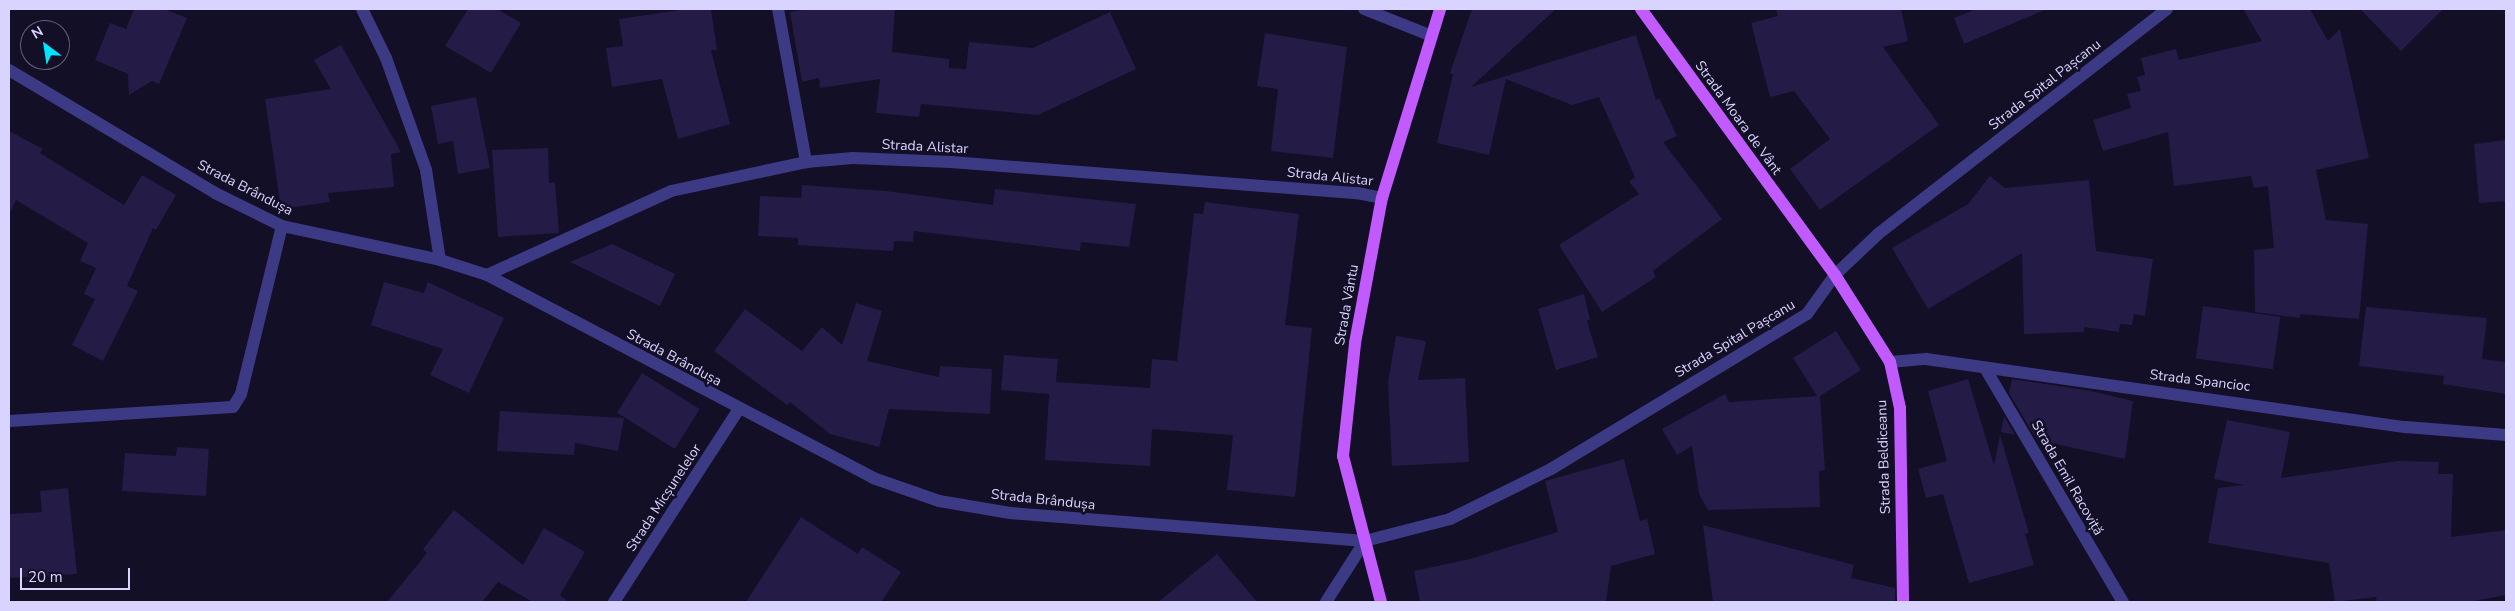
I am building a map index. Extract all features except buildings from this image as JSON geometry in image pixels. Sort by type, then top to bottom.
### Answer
[{"type":"main road","name":"Strada Vântu","points":[[1365,541],[1343,456],[1355,343],[1382,198],[1440,9]]},
{"type":"main road","name":"Strada Moara de Vânt","points":[[1641,9],[1811,244]]},
{"type":"main road","name":"Strada Beldiceanu","points":[[1811,244],[1835,275],[1890,362],[1900,408],[1903,602]]},
{"type":"main road","points":[[1365,541],[1381,602]]},
{"type":"street","points":[[362,9],[386,58],[426,170],[440,260]]},
{"type":"street","points":[[778,9],[806,162]]},
{"type":"street","points":[[1364,9],[1432,36]]},
{"type":"street","name":"Strada Spital Pașcanu","points":[[1365,541],[1450,519],[1551,469],[1807,314],[1835,275],[1878,234],[2167,9]]},
{"type":"street","name":"Strada Brândușa","points":[[9,70],[215,193],[282,226],[440,260],[487,275],[873,478],[939,502],[1010,513],[1365,541]]},
{"type":"street","name":"Strada Alistar","points":[[487,275],[670,191],[806,162],[853,158],[952,162],[1357,193],[1382,198]]},
{"type":"street","points":[[9,421],[233,407],[241,394],[282,226]]},
{"type":"street","name":"Strada Spancioc","points":[[1890,362],[1926,359],[2406,427],[2506,435]]},
{"type":"street","name":"Strada Emil Racoviță","points":[[1985,368],[2123,602]]},
{"type":"street","name":"Strada Micșunelelor","points":[[614,602],[739,409]]},
{"type":"street","points":[[1326,602],[1365,541]]}]
